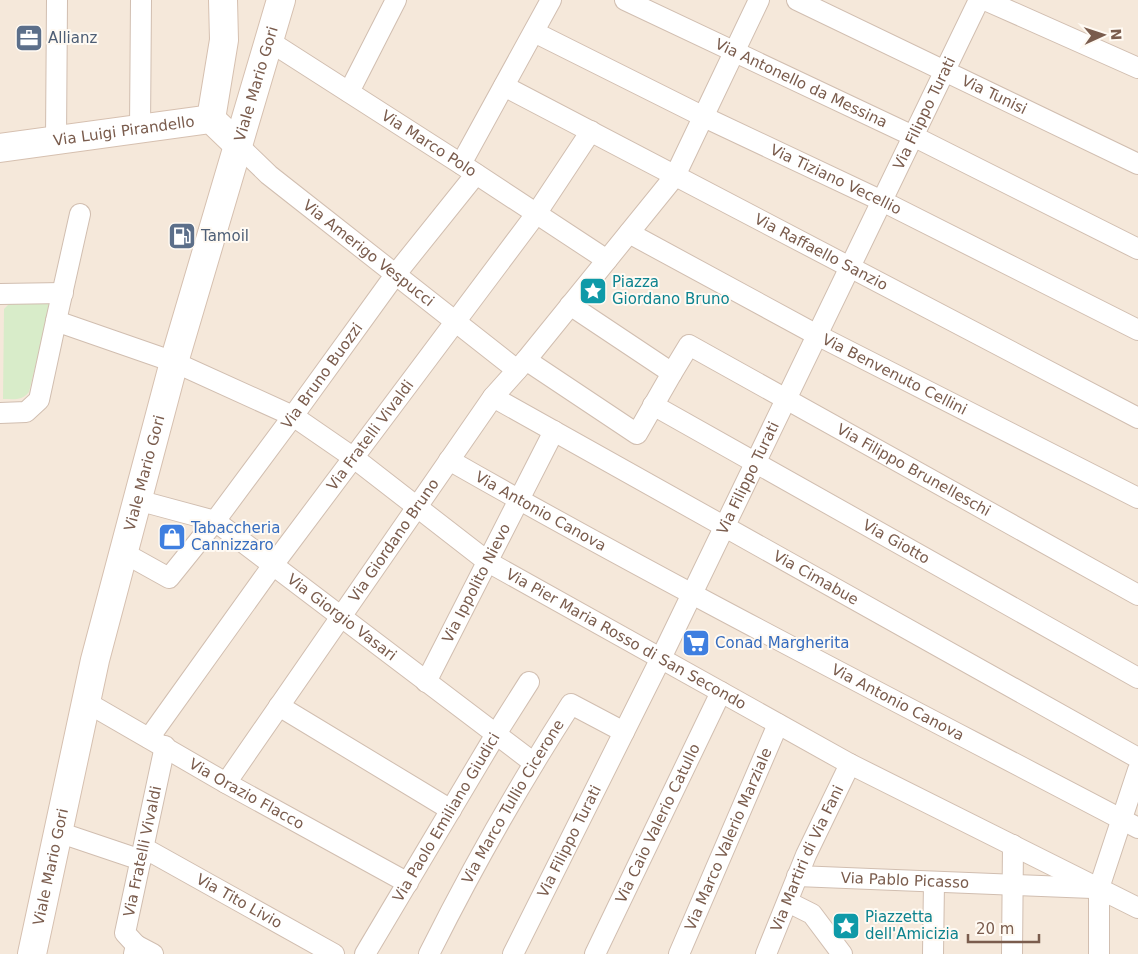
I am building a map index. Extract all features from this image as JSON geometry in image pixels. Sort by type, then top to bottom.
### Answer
[{"type":"main road","points":[[211,119],[224,40],[223,0]]},
{"type":"main road","name":"Viale Mario Gori","points":[[32,954],[86,702],[137,500],[174,362],[281,0]]},
{"type":"main road","name":"Via Luigi Pirandello","points":[[0,148],[211,119],[237,144]]},
{"type":"street","points":[[56,140],[57,0]]},
{"type":"street","points":[[140,129],[141,0]]},
{"type":"street","points":[[349,92],[396,0]]},
{"type":"street","name":"Via Bruno Buozzi","points":[[124,553],[169,578],[215,521],[395,275],[469,169],[504,86],[551,0]]},
{"type":"street","name":"Via Antonello da Messina","points":[[624,0],[913,136],[1138,249]]},
{"type":"street","name":"Via Giordano Bruno","points":[[226,783],[515,363],[570,305],[675,176],[758,0]]},
{"type":"street","name":"Via Tunisi","points":[[797,0],[1138,164]]},
{"type":"street","name":"Via Filippo Turati","points":[[513,954],[692,593],[979,0]]},
{"type":"street","points":[[985,0],[1138,68]]},
{"type":"street","name":"Via Tiziano Vecellio","points":[[534,32],[704,117],[882,201],[1138,330]]},
{"type":"street","name":"Via Marco Polo","points":[[269,42],[469,169],[607,260]]},
{"type":"street","name":"Via Raffaello Sanzio","points":[[504,86],[1138,418]]},
{"type":"street","name":"Via Fratelli Vivaldi","points":[[141,951],[125,933],[143,854],[157,742],[273,565],[536,214],[592,131]]},
{"type":"street","name":"Via Amerigo Vespucci","points":[[237,144],[269,175],[395,275],[455,322],[515,363],[550,376],[637,434],[653,405]]},
{"type":"street","points":[[0,413],[26,412],[39,400],[80,214]]},
{"type":"street","name":"Via Benvenuto Cellini","points":[[629,233],[817,335],[1138,498]]},
{"type":"street","points":[[0,294],[63,293]]},
{"type":"street","points":[[570,305],[672,372],[653,405]]},
{"type":"street","name":"Via Pier Maria Rosso di San Secondo","points":[[56,321],[174,362],[293,416],[354,458],[488,562],[850,764],[1138,908]]},
{"type":"street","name":"Via Filippo Brunelleschi","points":[[672,372],[689,345],[1138,595]]},
{"type":"street","name":"Via Cimabue","points":[[493,397],[1138,758]]},
{"type":"street","name":"Via Giotto","points":[[653,405],[1138,678]]},
{"type":"street","name":"Via Ippolito Nievo","points":[[426,682],[554,431]]},
{"type":"street","name":"Via Antonio Canova","points":[[449,460],[692,593],[1130,824]]},
{"type":"street","name":"Via Giorgio Vasari","points":[[137,500],[215,521],[534,763]]},
{"type":"street","name":"Via Paolo Emiliano Giudici","points":[[365,954],[529,682]]},
{"type":"street","name":"Via Caio Valerio Catullo","points":[[594,954],[721,692]]},
{"type":"street","name":"Via Orazio Flacco","points":[[86,702],[226,783],[408,883]]},
{"type":"street","name":"Via Marco Tullio Cicerone","points":[[429,954],[462,888],[534,763],[571,704],[624,732]]},
{"type":"street","points":[[279,706],[451,810]]},
{"type":"street","name":"Via Marco Valerio Marziale","points":[[678,954],[778,724]]},
{"type":"street","name":"Via Martiri di Via Fani","points":[[766,954],[797,876],[850,764]]},
{"type":"street","points":[[1099,954],[1099,888],[1130,824],[1138,770]]},
{"type":"street","name":"Via Tito Livio","points":[[58,832],[143,854],[334,954]]},
{"type":"street","points":[[1012,954],[1013,845]]},
{"type":"street","name":"Via Pablo Picasso","points":[[797,876],[1099,888]]},
{"type":"street","points":[[933,954],[934,882]]},
{"type":"street","points":[[788,902],[812,914],[842,954]]},
{"type":"shaded area","points":[[0,0],[1138,0],[1138,954],[0,954]]},
{"type":"green space","points":[[12,301],[47,302],[50,306],[29,392],[21,398],[3,399],[4,309]]},
{"type":"place","name":"Allianz","points":[[29,38]]},
{"type":"place","name":"Tamoil","points":[[182,236]]},
{"type":"place","name":"Piazza Giordano Bruno","points":[[593,291]]},
{"type":"place","name":"Tabaccheria Cannizzaro","points":[[172,537]]},
{"type":"place","name":"Conad Margherita","points":[[696,643]]},
{"type":"place","name":"Piazzetta dell'Amicizia","points":[[846,926]]}]
